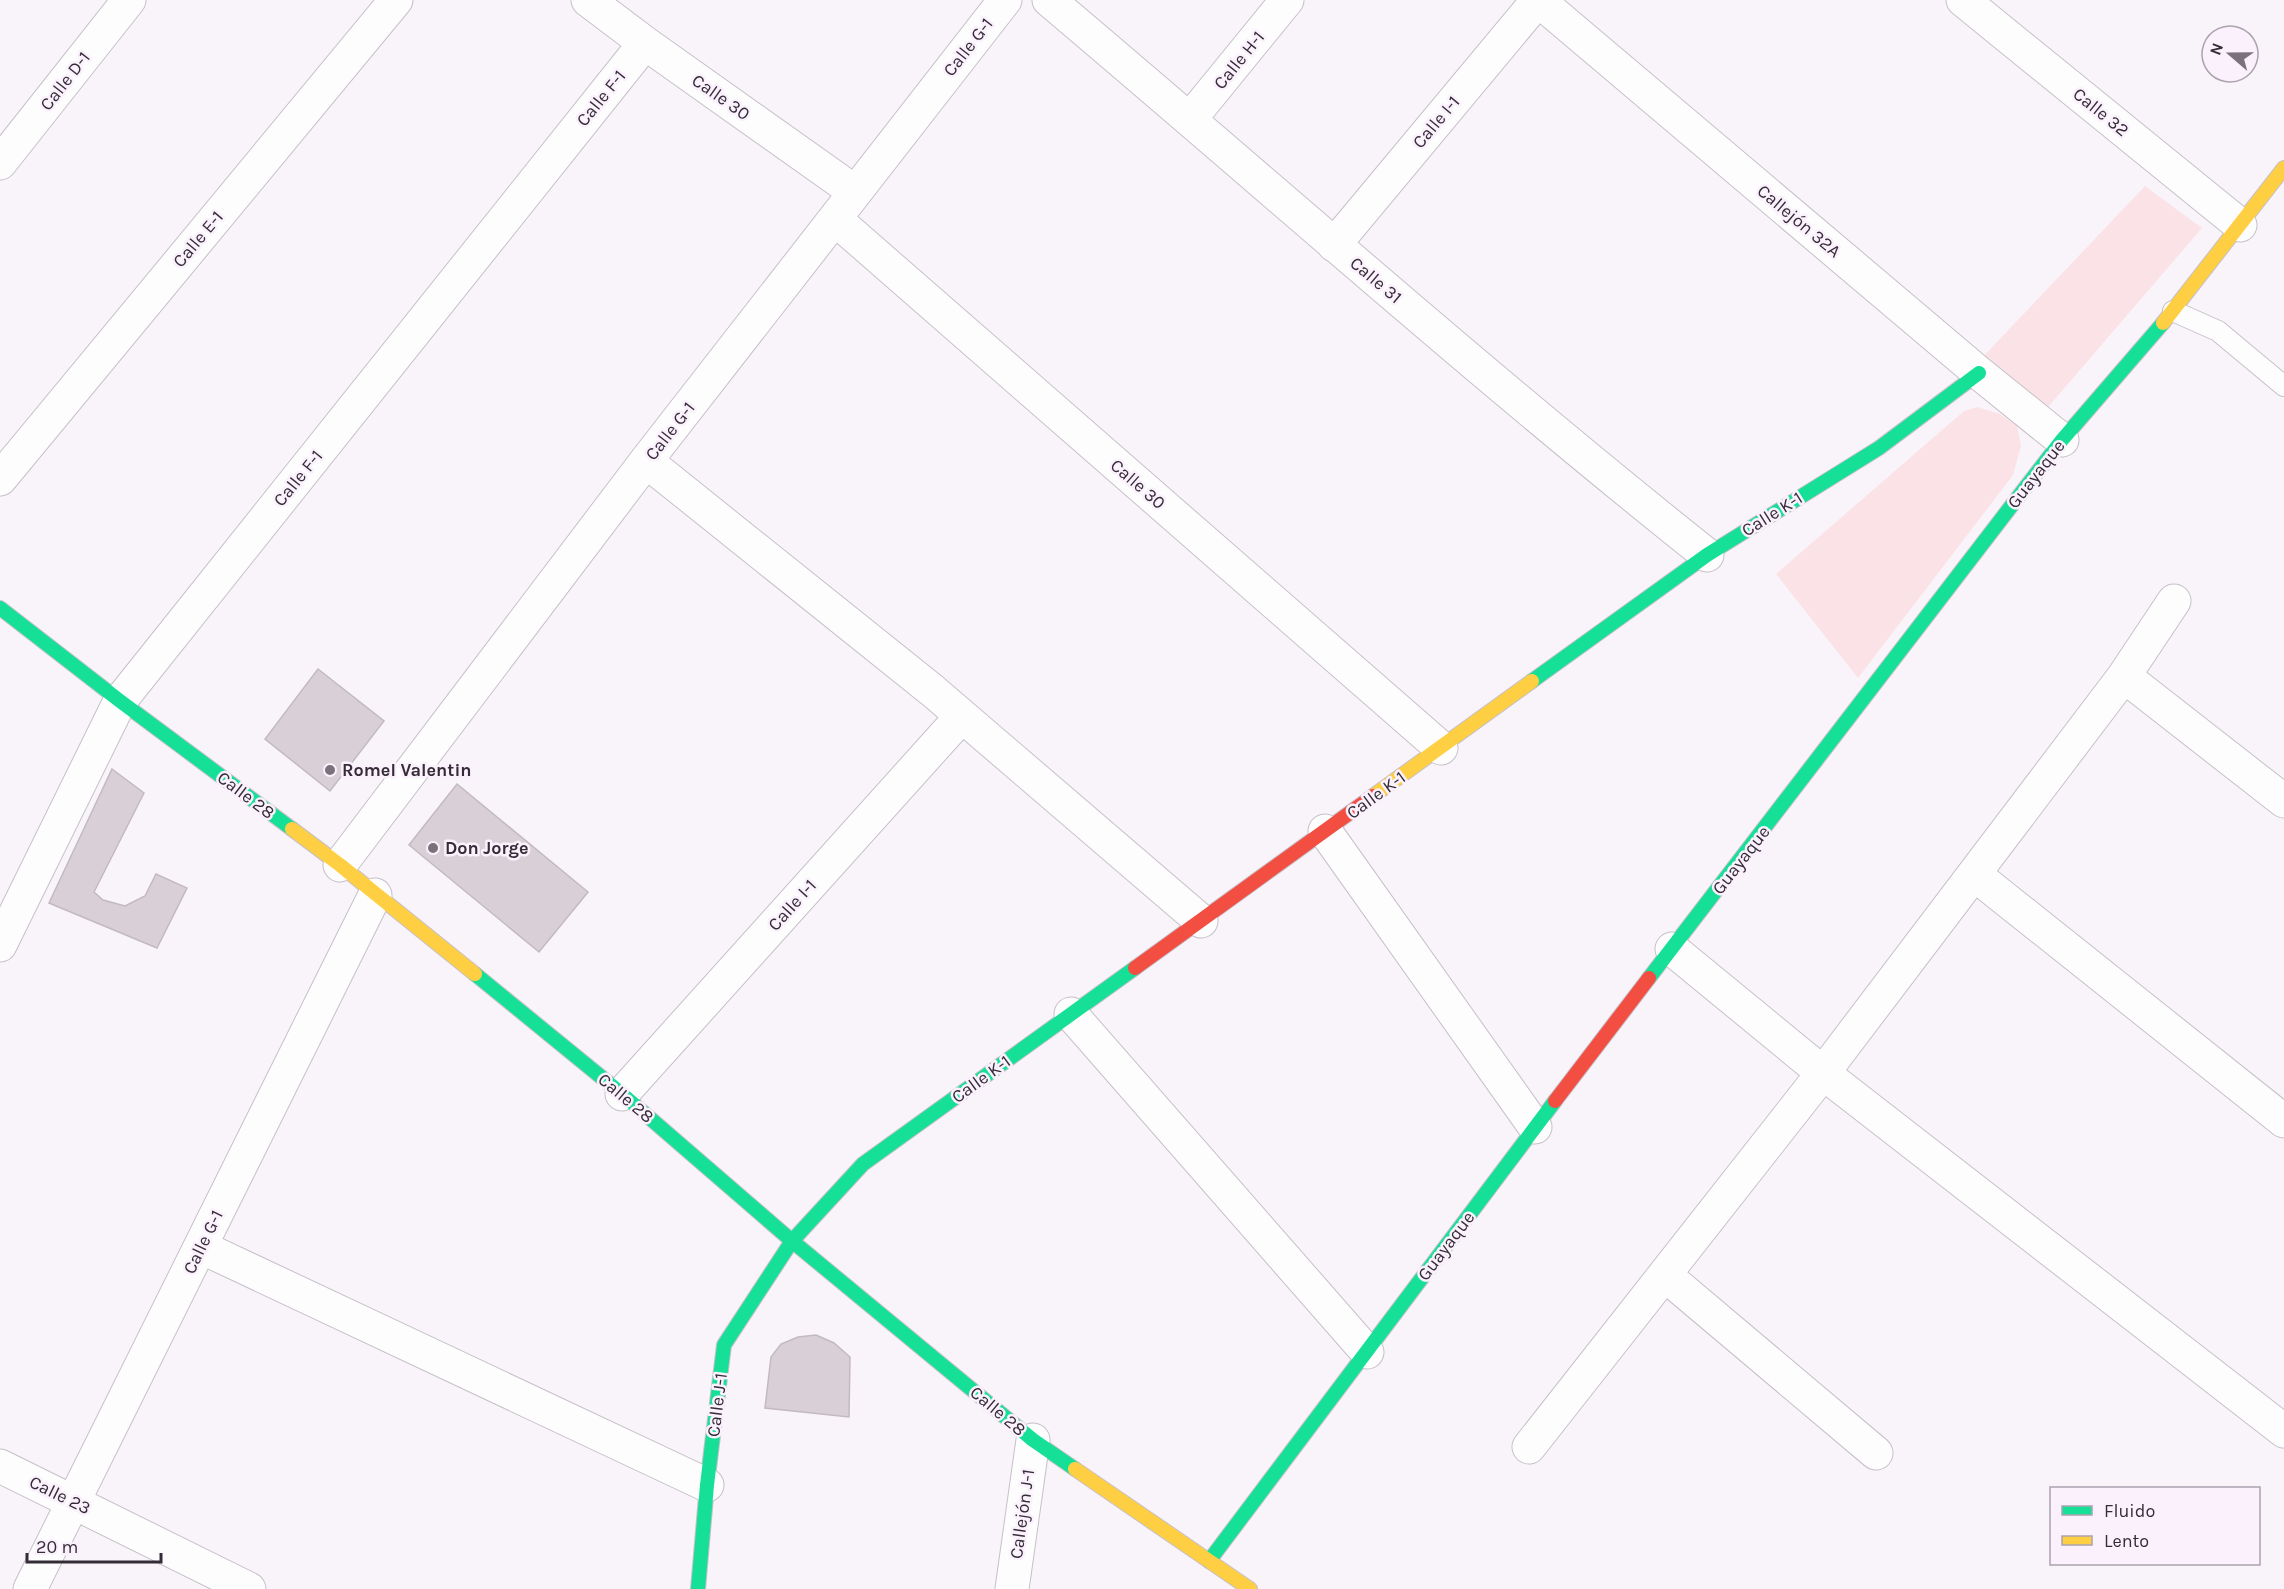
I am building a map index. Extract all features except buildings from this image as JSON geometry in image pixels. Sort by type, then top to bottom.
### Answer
[{"type":"street","name":"Calle D-1","points":[[0,163],[129,0]]},
{"type":"street","name":"Calle E-1","points":[[0,479],[396,0]]},
{"type":"street","name":"Calle 30","points":[[588,0],[855,192]]},
{"type":"street","name":"Calle G-1","points":[[340,865],[646,461],[1004,0]]},
{"type":"street","name":"Calle 31","points":[[1049,0],[1334,245],[1707,555]]},
{"type":"street","name":"Calle H-1","points":[[1190,119],[1287,0]]},
{"type":"street","name":"Calle I-1","points":[[1334,245],[1539,0]]},
{"type":"street","name":"Callejón 32A","points":[[1539,0],[1979,373],[2062,440]]},
{"type":"street","name":"Calle 32","points":[[1963,0],[2240,225]]},
{"type":"street","name":"Calle F-1","points":[[0,945],[120,701],[645,43]]},
{"type":"street","name":"Guayaque","points":[[1209,1561],[1535,1127],[2062,440],[2173,311],[2284,168]]},
{"type":"street","name":"Calle 30","points":[[835,219],[1441,748]]},
{"type":"street","name":"Calle K-1","points":[[792,1241],[863,1164],[1707,555],[1880,448],[1979,373]]},
{"type":"street","points":[[646,461],[962,716],[1201,921]]},
{"type":"street","points":[[1529,1447],[1823,1074],[2124,676],[2174,601]]},
{"type":"street","name":"Calle 28","points":[[0,608],[120,701],[340,865],[622,1094],[792,1241],[1033,1440],[1250,1589]]},
{"type":"street","points":[[2124,676],[2284,801]]},
{"type":"street","name":"Calle I-1","points":[[622,1094],[962,716]]},
{"type":"street","points":[[1325,831],[1535,1127]]},
{"type":"street","points":[[1974,874],[2284,1121]]},
{"type":"street","name":"Calle G-1","points":[[30,1589],[375,895]]},
{"type":"street","points":[[1672,949],[1823,1074],[2284,1431]]},
{"type":"street","points":[[1071,1014],[1367,1352]]},
{"type":"street","name":"Calle J-1","points":[[698,1589],[707,1485],[724,1345],[792,1241]]},
{"type":"street","points":[[201,1247],[707,1485]]},
{"type":"street","points":[[1665,1275],[1876,1452]]},
{"type":"street","name":"Callejón J-1","points":[[1012,1589],[1033,1440]]},
{"type":"street","name":"Calle 23","points":[[0,1466],[249,1589]]},
{"type":"lane","points":[[2173,311],[2217,332],[2284,386]]},
{"type":"shaded area","points":[[2145,186],[2202,228],[2043,413],[1978,362]]},
{"type":"shaded area","points":[[1977,407],[2000,414],[2017,426],[2021,446],[2013,475],[1858,678],[1776,574],[1964,411]]},
{"type":"traffic: fast","points":[[1649,978],[2062,440],[2163,323]]},
{"type":"traffic: fast","points":[[1532,681],[1707,555],[1879,448],[1979,373]]},
{"type":"traffic: fast","points":[[0,608],[292,829]]},
{"type":"traffic: fast","points":[[698,1589],[707,1485],[724,1345],[792,1241],[863,1164],[1135,968]]},
{"type":"traffic: fast","points":[[475,974],[622,1094],[792,1241],[1033,1440],[1075,1469]]},
{"type":"traffic: fast","points":[[1209,1561],[1555,1101]]},
{"type":"traffic: slow","points":[[2163,323],[2284,168]]},
{"type":"traffic: slow","points":[[1373,796],[1532,681]]},
{"type":"traffic: slow","points":[[292,829],[475,974]]},
{"type":"traffic: slow","points":[[1075,1469],[1250,1589]]},
{"type":"traffic: jam","points":[[1135,968],[1373,796]]},
{"type":"traffic: jam","points":[[1555,1101],[1649,978]]},
{"type":"place","name":"Romel Valentin","points":[[330,770]]},
{"type":"place","name":"Don Jorge","points":[[433,848]]}]
